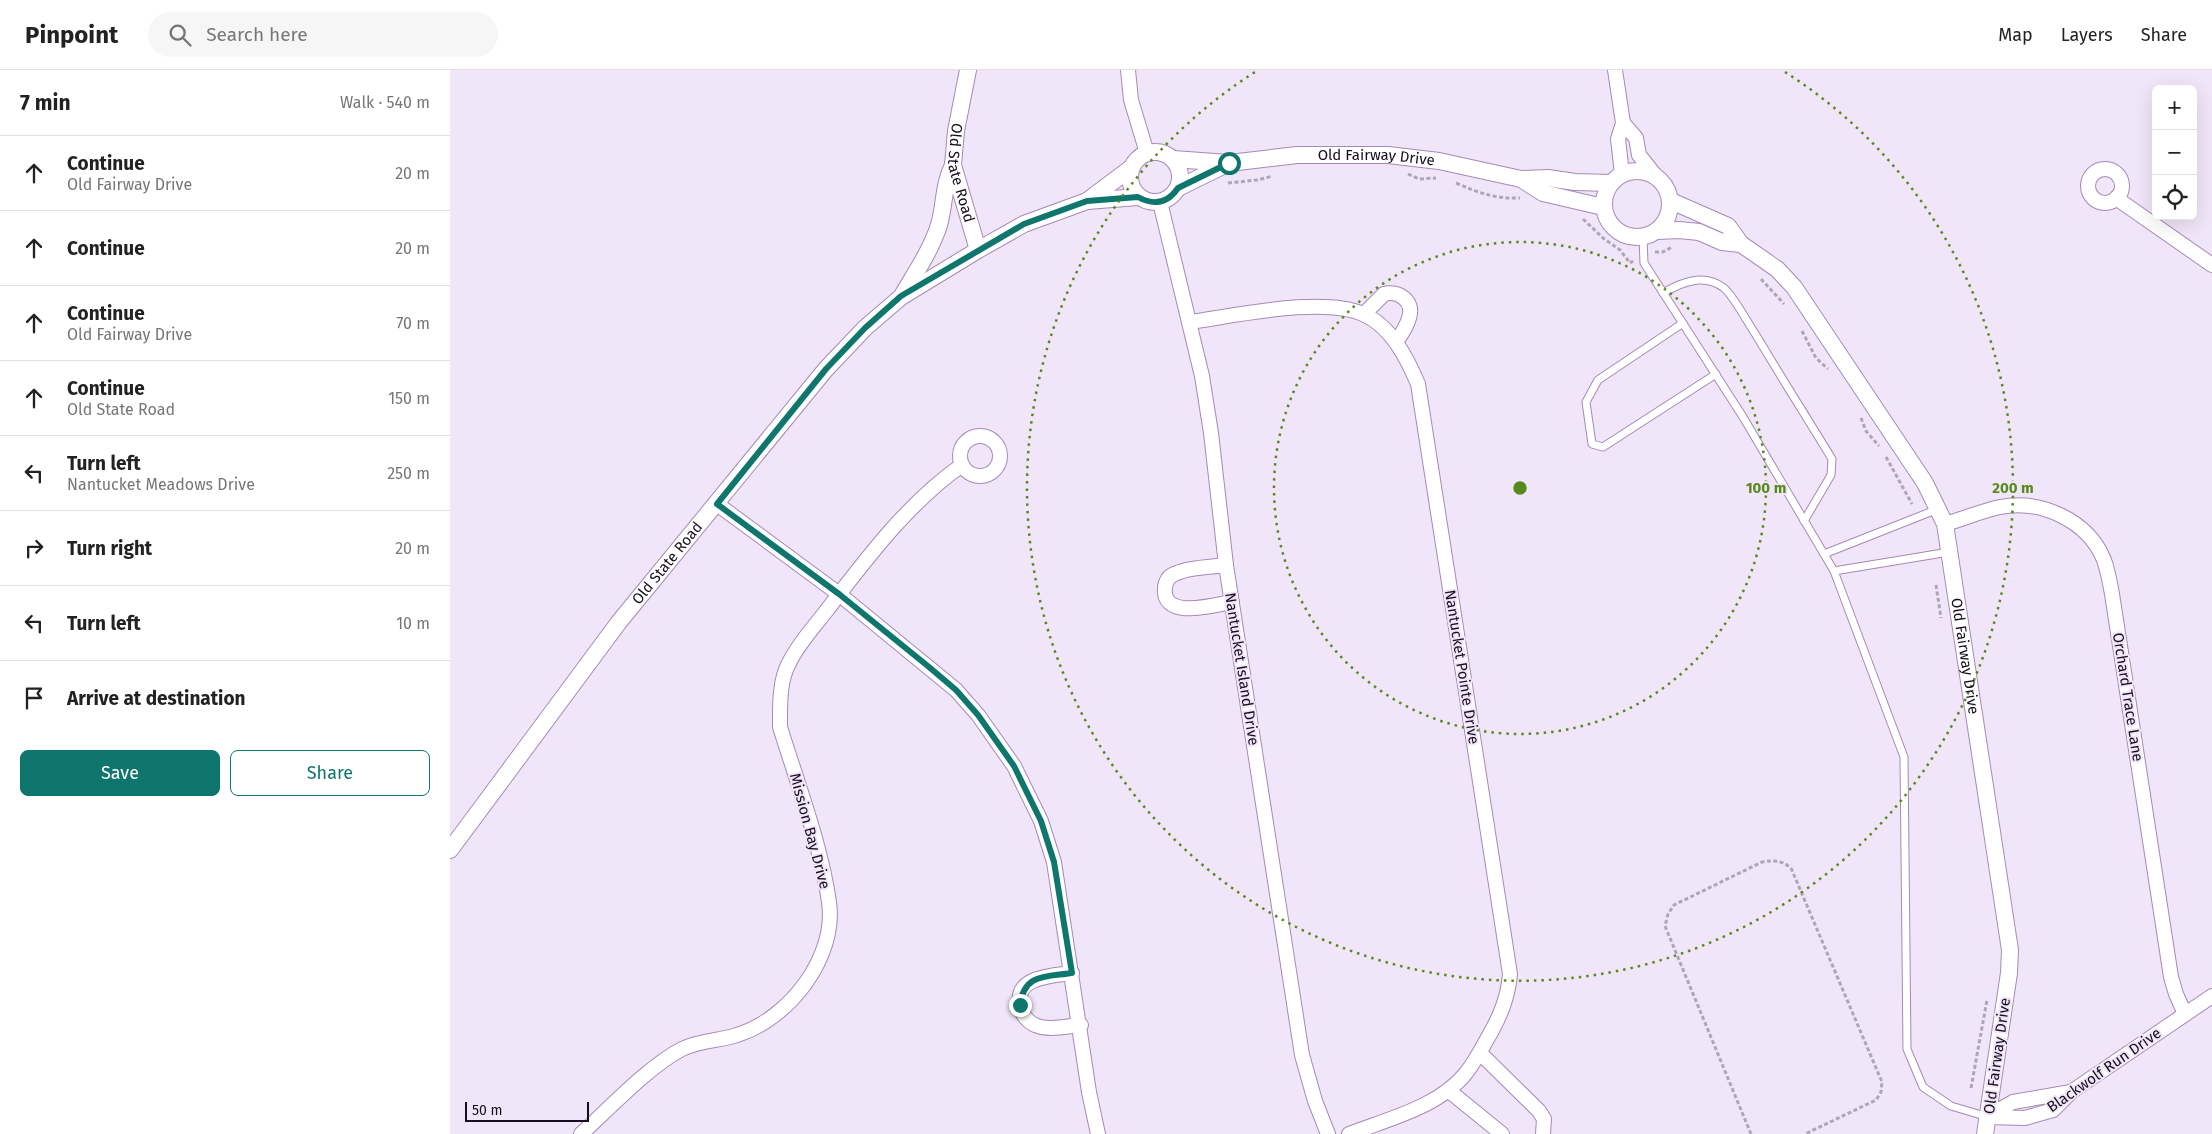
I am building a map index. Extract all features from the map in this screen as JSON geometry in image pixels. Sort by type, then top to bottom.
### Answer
[{"type":"street","name":"Old State Road","points":[[450,850],[618,622],[717,504],[826,369],[865,328],[901,296],[978,250],[953,165],[957,122],[968,70]]},
{"type":"street","points":[[1128,70],[1131,100],[1147,153]]},
{"type":"street","points":[[1615,70],[1623,123],[1618,140],[1616,179],[1605,195],[1604,207],[1606,218],[1613,228],[1623,235],[1635,238],[1650,234],[1666,222],[1671,201],[1665,186],[1638,155],[1636,138],[1623,123]]},
{"type":"street","points":[[1087,201],[1131,168],[1140,156],[1147,153],[1164,153],[1173,159],[1177,164],[1180,180],[1178,188],[1174,194],[1160,202],[1145,201],[1138,197],[1130,184],[1131,168]]},
{"type":"street","name":"Old Fairway Drive","points":[[1173,159],[1229,163],[1297,155],[1388,155],[1438,161],[1521,179],[1548,178],[1575,182],[1616,179]]},
{"type":"street","name":"Old Fairway Drive","points":[[1178,188],[1229,163]]},
{"type":"street","points":[[901,296],[925,258],[939,225],[946,179],[953,165]]},
{"type":"street","points":[[1616,179],[1635,171],[1655,176]]},
{"type":"street","name":"Old Fairway Drive","points":[[1521,179],[1543,194],[1604,207]]},
{"type":"street","points":[[978,250],[1024,224],[1087,201],[1138,197]]},
{"type":"street","points":[[2116,198],[2212,265]]},
{"type":"street","name":"Old Fairway Drive","points":[[1671,201],[1728,226],[1741,244],[1776,269],[1794,287],[1925,483],[1945,524],[2010,950],[2009,973],[1985,1134]]},
{"type":"street","name":"Nantucket Island Drive","points":[[1160,202],[1202,376],[1211,433],[1226,564],[1302,1055],[1315,1101],[1328,1134]]},
{"type":"street","name":"Old Fairway Drive","points":[[1650,234],[1679,230],[1699,232],[1722,242],[1741,244]]},
{"type":"street","points":[[1364,314],[1384,294],[1397,293],[1406,299],[1409,305],[1410,318],[1396,342]]},
{"type":"street","name":"Nantucket Pointe Drive","points":[[1189,322],[1309,306],[1338,306],[1364,314],[1381,326],[1396,342],[1409,362],[1418,384],[1510,974],[1509,990],[1497,1022],[1466,1074],[1448,1090],[1428,1103],[1349,1134]]},
{"type":"street","name":"Mission Bay Drive","points":[[581,1134],[654,1069],[683,1049],[711,1040],[737,1035],[760,1025],[787,1006],[808,980],[820,956],[828,932],[830,903],[820,860],[780,727],[780,705],[788,664],[800,644],[839,594],[907,513],[940,481],[962,466]]},
{"type":"street","points":[[717,504],[839,594],[956,690],[978,715],[1014,766],[1041,821],[1054,862],[1081,1025],[1089,1092],[1098,1134]]},
{"type":"street","name":"Orchard Trace Lane","points":[[1945,524],[2000,507],[2037,506],[2068,520],[2081,530],[2095,544],[2104,559],[2112,594],[2171,977],[2185,1014]]},
{"type":"street","points":[[1226,564],[1174,573],[1166,583],[1165,592],[1170,603],[1182,609],[1232,602]]},
{"type":"street","points":[[1072,973],[1033,980],[1021,993],[1020,1005],[1022,1014],[1035,1026],[1081,1025]]},
{"type":"street","name":"Blackwolf Run Drive","points":[[1988,1117],[2025,1118],[2052,1110],[2071,1092],[2212,996]]},
{"type":"street","points":[[1480,1053],[1539,1111],[1544,1119],[1543,1134]]},
{"type":"street","points":[[1448,1090],[1502,1134]]},
{"type":"lane","points":[[1650,234],[1644,255],[1644,263],[1716,374],[1834,571],[1904,757],[1907,1049],[1923,1087],[1951,1106],[1988,1117]]},
{"type":"lane","points":[[1663,293],[1682,282],[1694,280],[1708,281],[1724,288],[1802,410],[1832,459],[1831,475],[1804,521]]},
{"type":"lane","points":[[1683,323],[1598,380],[1586,402],[1592,444],[1604,447],[1716,374]]},
{"type":"lane","points":[[1824,554],[1938,509]]},
{"type":"lane","points":[[1834,571],[1950,552]]},
{"type":"path","points":[[1400,172],[1418,178],[1440,178]]},
{"type":"path","points":[[1225,183],[1257,180],[1280,174]]},
{"type":"path","points":[[1453,181],[1501,199],[1524,198]]},
{"type":"path","points":[[1578,217],[1620,250],[1630,263],[1644,255],[1678,246]]},
{"type":"path","points":[[1757,275],[1785,305]]},
{"type":"path","points":[[1799,325],[1816,358],[1832,373]]},
{"type":"path","points":[[1860,415],[1866,431],[1890,462],[1912,504]]},
{"type":"path","points":[[1936,579],[1936,593],[1942,620]]},
{"type":"path","points":[[1750,1134],[1666,926],[1668,914],[1674,905],[1762,862],[1774,860],[1784,862],[1791,868],[1882,1082],[1882,1092],[1876,1100],[1805,1134]]},
{"type":"path","points":[[1971,1088],[1988,993]]},
{"type":"route","points":[[1020,1005],[1021,993],[1033,980],[1041,977],[1072,973],[1054,862],[1041,821],[1014,766],[978,715],[956,690],[839,594],[717,504],[826,369],[865,328],[901,296],[1024,224],[1087,201],[1138,197],[1145,201],[1160,202],[1168,199],[1178,188],[1229,163]]}]
